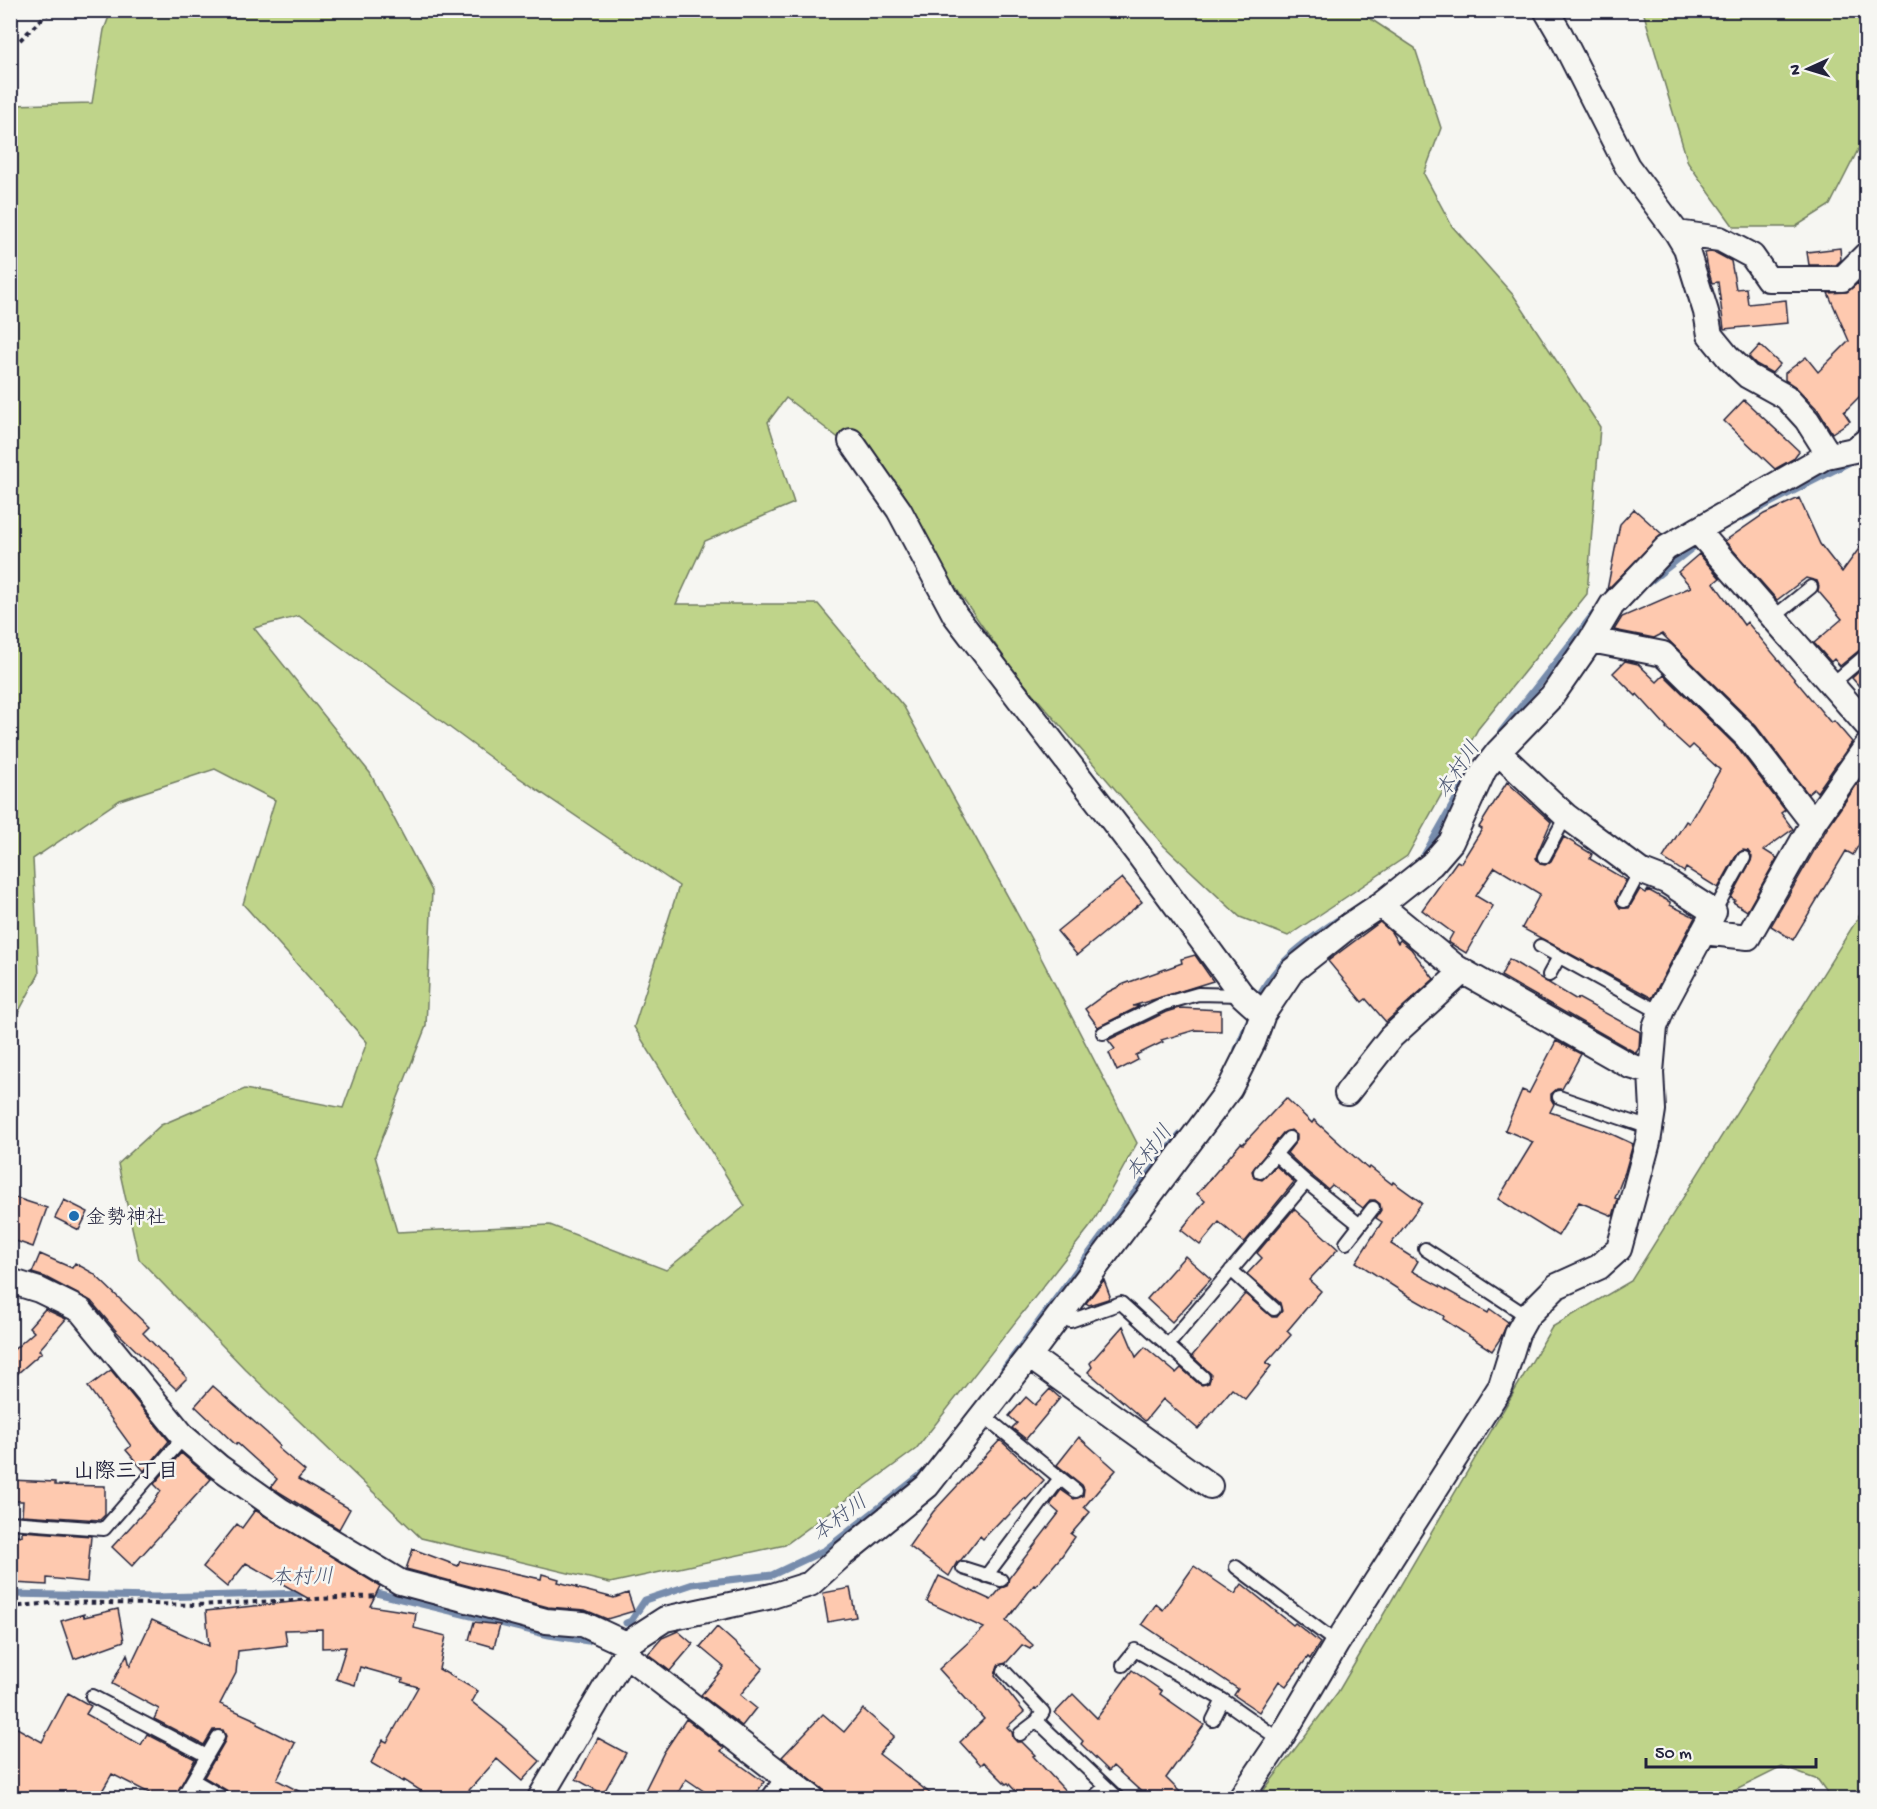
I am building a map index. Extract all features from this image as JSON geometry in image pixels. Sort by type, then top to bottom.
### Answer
[{"type":"street","points":[[1546,10],[1627,166],[1686,248],[1706,312],[1710,335],[1748,376],[1786,397],[1807,420],[1829,455]]},
{"type":"street","points":[[1677,233],[1720,239],[1752,256],[1768,279],[1842,279],[1866,255]]},
{"type":"street","points":[[540,1798],[626,1649],[665,1619],[772,1596],[810,1584],[843,1554],[927,1486],[1061,1314],[1230,1088],[1253,1042],[1253,1004],[955,615],[899,510],[851,441]]},
{"type":"street","points":[[1253,1004],[1350,925],[1383,903],[1432,864],[1451,842],[1484,770],[1498,752],[1552,696],[1592,640],[1612,605],[1666,548],[1703,537],[1829,455],[1854,450],[1866,441]]},
{"type":"street","points":[[1703,537],[1866,724]]},
{"type":"street","points":[[1592,640],[1663,654],[1746,736],[1813,823]]},
{"type":"street","points":[[1498,752],[1566,816],[1640,871],[1666,881],[1708,922],[1748,937],[1813,823],[1866,747]]},
{"type":"street","points":[[1383,903],[1391,914],[1463,971],[1630,1066],[1651,1072]]},
{"type":"street","points":[[1241,1798],[1280,1740],[1337,1643],[1501,1386],[1517,1334],[1527,1316],[1557,1286],[1599,1267],[1619,1249],[1648,1142],[1653,1110],[1651,1072],[1655,1027],[1660,1013],[1708,922]]},
{"type":"street","points":[[1347,1093],[1391,1037],[1463,971]]},
{"type":"street","points":[[10,1281],[39,1290],[80,1310],[184,1437],[219,1467],[280,1510],[400,1582],[546,1621],[583,1624],[626,1649],[812,1798]]},
{"type":"street","points":[[1029,1356],[1210,1486]]},
{"type":"lane","points":[[1774,617],[1811,587]]},
{"type":"lane","points":[[1832,684],[1866,655]]},
{"type":"lane","points":[[1544,858],[1566,816]]},
{"type":"lane","points":[[1708,922],[1744,858]]},
{"type":"lane","points":[[1624,901],[1640,871]]},
{"type":"lane","points":[[1540,946],[1660,1013]]},
{"type":"lane","points":[[1549,975],[1559,957]]},
{"type":"lane","points":[[1103,1033],[1163,1004],[1198,994],[1253,1004]]},
{"type":"lane","points":[[1559,1096],[1650,1128]]},
{"type":"lane","points":[[1260,1172],[1288,1138]]},
{"type":"lane","points":[[1275,1154],[1360,1225]]},
{"type":"lane","points":[[1168,1345],[1306,1182]]},
{"type":"lane","points":[[1346,1243],[1373,1208]]},
{"type":"lane","points":[[1425,1249],[1527,1316]]},
{"type":"lane","points":[[1231,1270],[1274,1309]]},
{"type":"lane","points":[[1061,1314],[1070,1321],[1121,1303],[1203,1377]]},
{"type":"lane","points":[[983,1415],[1076,1491]]},
{"type":"lane","points":[[10,1522],[104,1529],[184,1437]]},
{"type":"lane","points":[[986,1576],[1060,1478]]},
{"type":"lane","points":[[1236,1567],[1337,1643]]},
{"type":"lane","points":[[963,1568],[1001,1580]]},
{"type":"lane","points":[[1123,1665],[1135,1650],[1223,1700],[1280,1740]]},
{"type":"lane","points":[[1004,1671],[1043,1712],[1037,1721],[1020,1734]]},
{"type":"lane","points":[[92,1696],[207,1756]]},
{"type":"lane","points":[[1213,1720],[1223,1700]]},
{"type":"lane","points":[[1037,1721],[1118,1798]]},
{"type":"lane","points":[[182,1798],[218,1737]]},
{"type":"lane","points":[[767,1798],[783,1776]]},
{"type":"lane","points":[[193,1780],[224,1798]]},
{"type":"lane","points":[[1093,1798],[1105,1787]]},
{"type":"path","points":[[20,40],[48,13],[55,10]]},
{"type":"path","points":[[10,1607],[62,1602],[196,1605],[376,1597],[400,1582]]},
{"type":"green space","points":[[1357,10],[1415,48],[1441,128],[1424,174],[1452,226],[1514,296],[1600,427],[1587,594],[1478,729],[1407,856],[1288,936],[1240,917],[1164,846],[1015,673],[866,459],[786,398],[768,422],[794,503],[705,541],[676,604],[818,604],[904,707],[1036,948],[1137,1143],[1092,1224],[916,1449],[785,1545],[610,1583],[421,1538],[245,1369],[139,1259],[118,1164],[161,1125],[245,1089],[343,1108],[367,1042],[243,904],[275,800],[215,769],[120,800],[33,859],[39,974],[10,1028],[11,105],[92,103],[104,30],[111,11]],"holes":[[[299,616],[499,764],[679,886],[634,1027],[745,1206],[666,1270],[550,1225],[397,1232],[375,1156],[426,1026],[432,891],[370,773],[254,628]]]},
{"type":"green space","points":[[1643,11],[1866,11],[1866,134],[1830,205],[1795,227],[1734,227],[1688,163]]},
{"type":"green space","points":[[1866,905],[1866,1798],[1831,1798],[1818,1780],[1782,1767],[1724,1798],[1258,1798],[1338,1692],[1552,1327],[1631,1281]]},
{"type":"building","points":[[1840,248],[1841,260],[1836,265],[1809,265],[1807,252]]},
{"type":"building","points":[[1710,252],[1731,261],[1736,289],[1746,288],[1748,304],[1786,300],[1788,323],[1724,329],[1718,282],[1712,283],[1705,253]]},
{"type":"building","points":[[1858,283],[1866,302],[1866,390],[1844,412],[1850,421],[1832,433],[1818,410],[1796,387],[1785,380],[1785,373],[1806,357],[1818,372],[1849,341],[1828,293],[1847,292]]},
{"type":"building","points":[[1760,345],[1780,364],[1772,373],[1749,357]]},
{"type":"building","points":[[1744,400],[1799,451],[1793,459],[1775,469],[1724,421]]},
{"type":"building","points":[[1799,498],[1820,544],[1842,572],[1866,539],[1866,647],[1840,666],[1834,659],[1831,662],[1814,643],[1842,619],[1818,591],[1817,581],[1806,578],[1777,600],[1725,541],[1764,514]]},
{"type":"building","points":[[1634,509],[1662,534],[1607,590],[1620,524]]},
{"type":"building","points":[[1699,554],[1720,578],[1714,583],[1744,625],[1747,622],[1831,723],[1834,721],[1852,742],[1817,792],[1814,789],[1808,794],[1756,726],[1662,634],[1654,638],[1614,630],[1622,617],[1691,587],[1678,572]]},
{"type":"building","points":[[1625,661],[1638,664],[1657,682],[1664,675],[1735,745],[1785,810],[1781,813],[1793,829],[1764,850],[1777,858],[1747,911],[1733,902],[1735,900],[1731,898],[1751,861],[1752,857],[1748,851],[1743,850],[1737,854],[1718,888],[1686,868],[1684,872],[1663,858],[1686,821],[1689,823],[1720,770],[1693,745],[1689,749],[1666,728],[1637,694],[1636,696],[1613,673]]},
{"type":"building","points":[[1866,665],[1866,694],[1852,678]]},
{"type":"building","points":[[1866,771],[1866,832],[1853,855],[1846,851],[1793,940],[1771,926],[1829,825]]},
{"type":"building","points":[[1507,782],[1551,822],[1537,854],[1536,858],[1540,864],[1545,865],[1551,861],[1564,837],[1592,854],[1590,859],[1626,880],[1616,901],[1620,908],[1629,908],[1640,889],[1646,893],[1648,890],[1670,902],[1670,905],[1695,917],[1652,998],[1522,928],[1540,894],[1495,867],[1476,896],[1493,906],[1466,953],[1448,942],[1453,933],[1422,910],[1457,861],[1461,863],[1482,829],[1479,827]]},
{"type":"building","points":[[1122,878],[1142,902],[1077,955],[1057,931]]},
{"type":"building","points":[[1380,922],[1391,932],[1398,943],[1400,940],[1411,949],[1434,979],[1386,1022],[1366,999],[1362,1002],[1328,961]]},
{"type":"building","points":[[1195,955],[1213,981],[1133,1006],[1140,1006],[1098,1027],[1085,1009],[1108,992],[1124,984],[1182,963],[1181,959]]},
{"type":"building","points":[[1509,959],[1577,1000],[1578,998],[1640,1032],[1639,1048],[1636,1053],[1501,976]]},
{"type":"building","points":[[1179,1008],[1221,1010],[1221,1031],[1195,1030],[1161,1040],[1163,1042],[1136,1055],[1138,1060],[1117,1071],[1109,1053],[1115,1049],[1108,1040]]},
{"type":"building","points":[[1556,1041],[1581,1054],[1562,1089],[1557,1089],[1551,1094],[1554,1104],[1550,1112],[1605,1131],[1633,1144],[1615,1198],[1618,1199],[1613,1216],[1579,1202],[1558,1236],[1498,1199],[1533,1142],[1505,1130],[1522,1090],[1529,1093]]},
{"type":"building","points":[[1286,1098],[1312,1123],[1314,1120],[1368,1169],[1370,1167],[1422,1203],[1391,1244],[1418,1261],[1412,1271],[1488,1313],[1490,1309],[1508,1322],[1492,1351],[1443,1319],[1444,1316],[1356,1262],[1382,1222],[1376,1218],[1381,1210],[1380,1204],[1375,1200],[1370,1200],[1363,1208],[1332,1185],[1328,1189],[1305,1170],[1287,1153],[1297,1140],[1297,1135],[1291,1130],[1283,1133],[1252,1171],[1254,1178],[1262,1180],[1276,1166],[1294,1182],[1244,1243],[1219,1222],[1200,1245],[1181,1230],[1205,1201],[1197,1194],[1241,1143],[1243,1144]]},
{"type":"building","points":[[10,1196],[47,1208],[33,1247],[10,1239]]},
{"type":"building","points":[[64,1200],[88,1212],[79,1230],[55,1218]]},
{"type":"building","points":[[1294,1209],[1338,1249],[1309,1280],[1321,1291],[1287,1331],[1291,1335],[1266,1363],[1271,1366],[1245,1399],[1232,1389],[1198,1429],[1163,1399],[1145,1421],[1088,1372],[1092,1367],[1090,1363],[1123,1326],[1136,1357],[1145,1347],[1176,1373],[1181,1368],[1198,1383],[1202,1385],[1209,1383],[1211,1374],[1192,1356],[1245,1294],[1272,1317],[1277,1317],[1282,1311],[1280,1303],[1247,1274],[1262,1258],[1257,1253]]},
{"type":"building","points":[[40,1254],[72,1268],[75,1263],[93,1273],[149,1327],[143,1333],[187,1378],[176,1389],[117,1332],[91,1301],[45,1277],[32,1273]]},
{"type":"building","points":[[1185,1256],[1211,1279],[1172,1322],[1147,1299]]},
{"type":"building","points":[[1104,1280],[1110,1296],[1108,1299],[1089,1305],[1086,1303]]},
{"type":"building","points":[[45,1309],[66,1319],[39,1350],[42,1352],[10,1380],[10,1353],[34,1332],[29,1327]]},
{"type":"building","points":[[111,1370],[169,1441],[144,1471],[126,1450],[131,1446],[88,1387]]},
{"type":"building","points":[[213,1386],[267,1433],[280,1446],[278,1448],[305,1471],[298,1479],[350,1509],[339,1529],[271,1487],[277,1479],[237,1443],[236,1445],[195,1406]]},
{"type":"building","points":[[1050,1389],[1060,1398],[1026,1439],[1012,1428],[1017,1423],[1009,1416],[1026,1397],[1035,1405]]},
{"type":"building","points":[[1079,1437],[1116,1470],[1084,1507],[1090,1512],[1071,1534],[1075,1537],[1061,1557],[1036,1586],[1034,1585],[1006,1621],[1033,1645],[1030,1649],[1022,1645],[1006,1663],[998,1665],[995,1675],[1024,1712],[1007,1727],[1012,1732],[1013,1738],[1017,1742],[1022,1742],[1035,1755],[1033,1756],[1072,1798],[1022,1798],[984,1762],[981,1765],[960,1742],[984,1719],[939,1669],[984,1628],[927,1602],[939,1576],[991,1600],[1001,1588],[1007,1586],[1009,1578],[1059,1513],[1050,1505],[1061,1490],[1074,1499],[1083,1496],[1082,1485],[1057,1465]]},
{"type":"building","points":[[1000,1440],[1044,1480],[1026,1500],[1025,1498],[983,1539],[980,1536],[957,1562],[949,1576],[909,1546],[933,1512]]},
{"type":"building","points":[[181,1453],[211,1479],[132,1566],[112,1547],[154,1501],[161,1491],[154,1484]]},
{"type":"building","points":[[10,1480],[55,1482],[55,1485],[105,1486],[105,1515],[100,1520],[22,1515],[23,1501],[10,1501]]},
{"type":"building","points":[[255,1510],[380,1586],[370,1606],[416,1613],[414,1628],[446,1636],[439,1669],[478,1691],[472,1702],[506,1729],[540,1761],[522,1781],[497,1759],[462,1798],[432,1798],[371,1763],[383,1740],[387,1742],[418,1687],[402,1682],[403,1679],[360,1667],[355,1685],[336,1679],[346,1647],[322,1648],[322,1629],[285,1630],[287,1645],[238,1651],[236,1673],[220,1704],[258,1721],[257,1724],[295,1743],[277,1780],[312,1798],[232,1798],[228,1791],[204,1777],[225,1741],[226,1736],[223,1730],[213,1730],[204,1745],[154,1719],[159,1709],[112,1684],[127,1654],[130,1666],[152,1620],[209,1646],[206,1611],[311,1600],[246,1563],[227,1587],[203,1567],[237,1524],[242,1528]]},
{"type":"building","points":[[22,1531],[91,1536],[87,1582],[47,1578],[47,1585],[14,1583],[17,1535],[22,1536]]},
{"type":"building","points":[[413,1549],[458,1566],[460,1561],[541,1579],[542,1574],[559,1579],[558,1582],[576,1588],[614,1598],[628,1593],[634,1611],[607,1619],[585,1610],[548,1607],[406,1569]]},
{"type":"building","points":[[1194,1566],[1235,1594],[1242,1584],[1293,1625],[1295,1623],[1320,1643],[1310,1659],[1308,1657],[1286,1686],[1279,1681],[1259,1712],[1234,1695],[1238,1689],[1142,1624],[1156,1604],[1163,1610]]},
{"type":"building","points":[[850,1588],[856,1617],[828,1622],[823,1593]]},
{"type":"building","points":[[118,1609],[124,1641],[74,1659],[61,1621],[84,1614],[84,1617]]},
{"type":"building","points":[[474,1622],[500,1625],[494,1647],[469,1640]]},
{"type":"building","points":[[717,1627],[763,1668],[740,1695],[756,1708],[742,1726],[701,1695],[724,1667],[700,1647]]},
{"type":"building","points":[[678,1631],[693,1644],[670,1671],[648,1654],[662,1638]]},
{"type":"building","points":[[1132,1670],[1162,1691],[1160,1694],[1204,1725],[1166,1778],[1186,1798],[1148,1798],[1113,1766],[1109,1771],[1081,1744],[1083,1741],[1055,1713],[1073,1694],[1097,1718]]},
{"type":"building","points":[[68,1693],[91,1706],[86,1714],[141,1745],[147,1734],[195,1759],[174,1798],[159,1798],[112,1774],[98,1798],[10,1798],[10,1724],[42,1742]]},
{"type":"building","points":[[863,1709],[894,1736],[879,1754],[936,1798],[834,1798],[782,1757],[823,1714],[844,1732]]},
{"type":"building","points":[[686,1719],[724,1748],[721,1751],[764,1782],[753,1798],[714,1798],[686,1779],[675,1798],[641,1798],[664,1752]]},
{"type":"building","points":[[598,1738],[626,1753],[603,1794],[576,1779]]},
{"type":"waterway","name":"本村川","points":[[1741,518],[1854,460]]},
{"type":"waterway","name":"本村川","points":[[1648,583],[1701,541]]},
{"type":"waterway","name":"本村川","points":[[1501,732],[1596,611]]},
{"type":"waterway","name":"本村川","points":[[1422,859],[1468,778]]},
{"type":"waterway","name":"本村川","points":[[1256,1002],[1271,977],[1291,955],[1338,920]]},
{"type":"waterway","name":"本村川","points":[[1237,1049],[1250,1018]]},
{"type":"waterway","name":"本村川","points":[[1004,1369],[1125,1205],[1180,1135]]},
{"type":"waterway","name":"本村川","points":[[626,1623],[631,1621],[645,1600],[693,1584],[772,1575],[825,1550],[927,1470]]},
{"type":"waterway","name":"本村川","points":[[368,1591],[549,1635],[588,1641]]},
{"type":"waterway","name":"本村川","points":[[10,1594],[156,1597],[309,1593]]},
{"type":"place","name":"金勢神社","points":[[74,1216]]},
{"type":"district","name":"山際三丁目","points":[[126,1470]]}]
